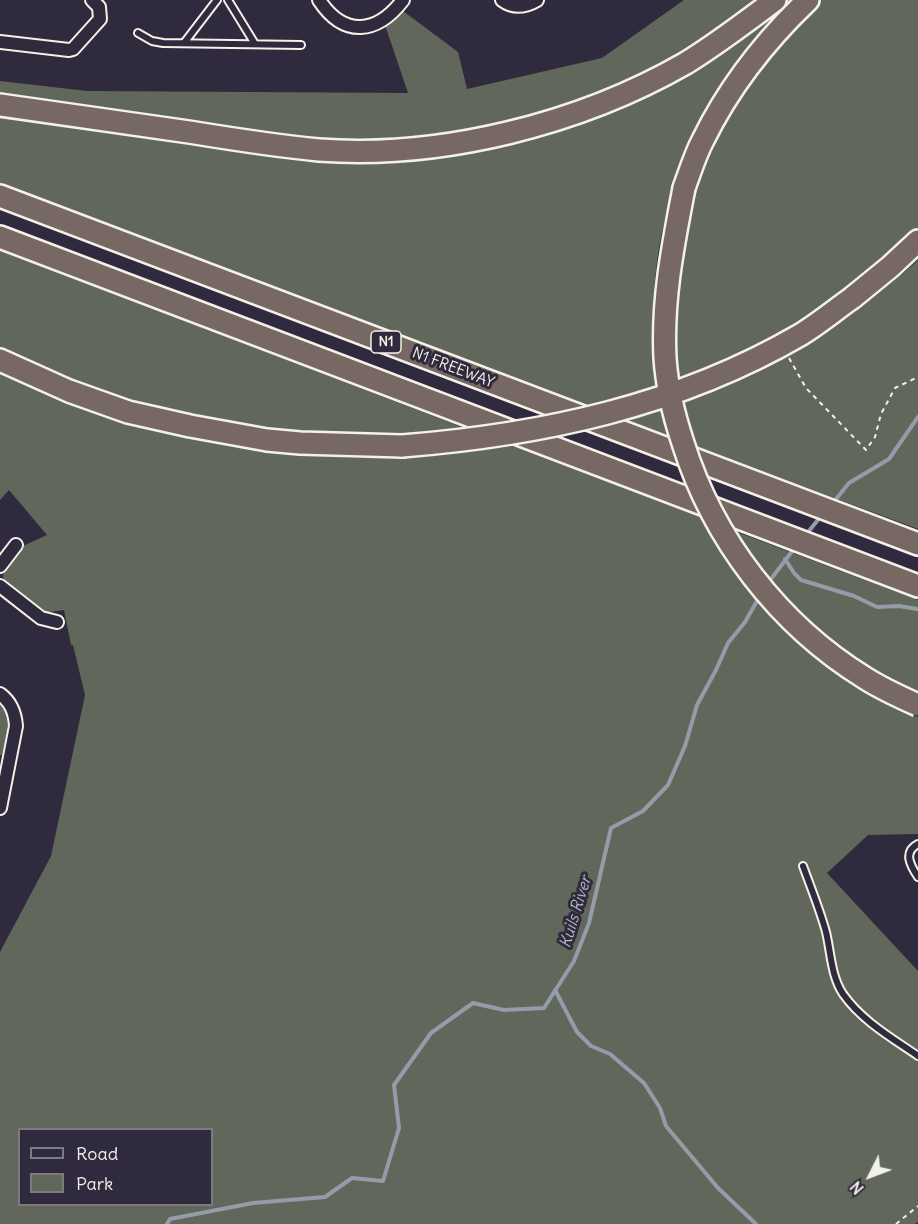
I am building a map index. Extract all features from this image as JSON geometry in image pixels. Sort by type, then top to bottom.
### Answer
[{"type":"highway","points":[[0,105],[320,150],[380,150],[443,144],[511,132],[582,110],[637,87],[686,63],[775,0]]},
{"type":"highway","points":[[808,0],[752,60],[724,101],[702,142],[684,188],[668,275],[665,308],[666,360],[674,414],[691,468],[713,516],[737,556],[785,613],[807,635],[865,678],[918,705]]},
{"type":"highway","name":"N1 FREEWAY","points":[[0,196],[918,544]]},
{"type":"highway","points":[[0,237],[918,586]]},
{"type":"highway","points":[[0,360],[69,391],[128,412],[267,440],[402,446],[525,433],[615,412],[715,376],[756,357],[800,334],[852,298],[918,241]]},
{"type":"street","points":[[0,42],[74,49],[100,20],[101,11],[92,0]]},
{"type":"street","points":[[319,0],[337,21],[358,27],[373,26],[386,19],[403,0]]},
{"type":"street","points":[[502,0],[524,7],[537,0]]},
{"type":"street","points":[[0,566],[16,545]]},
{"type":"street","points":[[0,586],[41,618],[57,622]]},
{"type":"street","points":[[0,694],[11,705],[16,726],[0,808]]},
{"type":"lane","points":[[184,43],[217,0]]},
{"type":"lane","points":[[228,0],[255,44]]},
{"type":"lane","points":[[138,33],[152,41],[301,45]]},
{"type":"lane","points":[[918,844],[913,847],[908,856],[918,877]]},
{"type":"lane","points":[[803,866],[825,930],[835,979],[843,993],[855,1008],[873,1024],[918,1056]]},
{"type":"path","points":[[787,355],[807,388],[867,450],[875,437],[881,414],[895,388],[918,377]]},
{"type":"path","points":[[896,1224],[918,1206]]},
{"type":"green space","points":[[684,0],[762,0],[711,38],[645,75],[563,109],[526,120],[438,137],[334,143],[0,97],[0,81],[87,91],[408,93],[384,22],[399,8],[458,52],[467,89],[602,58]]},
{"type":"green space","points":[[785,0],[795,0],[697,136],[678,177],[668,206],[656,267],[654,298],[653,329],[658,390],[593,409],[0,184],[0,111],[309,154],[580,118]]},
{"type":"green space","points":[[822,0],[918,0],[918,233],[849,293],[767,344],[678,382],[673,333],[681,233],[703,162],[737,98],[782,40]]},
{"type":"green space","points":[[0,250],[475,432],[384,438],[280,433],[176,414],[82,386],[0,351]]},
{"type":"green space","points":[[918,260],[918,529],[697,447],[684,401],[748,373],[808,341],[865,303]]},
{"type":"green space","points":[[0,373],[54,397],[104,414],[174,434],[255,449],[336,457],[386,458],[431,456],[515,446],[701,517],[720,550],[742,580],[792,636],[851,682],[883,701],[918,717],[918,834],[868,835],[827,873],[918,971],[918,1222],[915,1224],[0,1224],[0,952],[51,856],[85,695],[64,610],[44,613],[6,583],[3,577],[4,571],[23,546],[47,535],[9,490],[0,500]]},
{"type":"green space","points":[[662,409],[669,438],[625,421]]},
{"type":"green space","points":[[729,529],[918,600],[918,696],[866,669],[836,648],[767,583]]},
{"type":"green space","points":[[0,704],[8,722],[2,755],[0,755]]},
{"type":"waterway","name":"Kuils River","points":[[832,504],[849,483],[889,459],[918,417]]},
{"type":"waterway","name":"Kuils River","points":[[805,536],[821,516]]},
{"type":"waterway","name":"Kuils River","points":[[768,583],[796,546]]},
{"type":"waterway","points":[[785,559],[801,580],[854,596],[877,607],[899,606],[917,609]]},
{"type":"waterway","name":"Kuils River","points":[[167,1224],[170,1219],[253,1203],[325,1197],[352,1178],[383,1181],[399,1128],[394,1085],[431,1033],[473,1003],[504,1010],[544,1008],[574,961],[589,923],[611,828],[643,811],[668,785],[685,746],[697,705],[728,643],[745,622],[761,594]]},
{"type":"waterway","points":[[555,990],[577,1032],[591,1046],[610,1054],[644,1083],[660,1108],[666,1126],[718,1188],[756,1224]]}]
